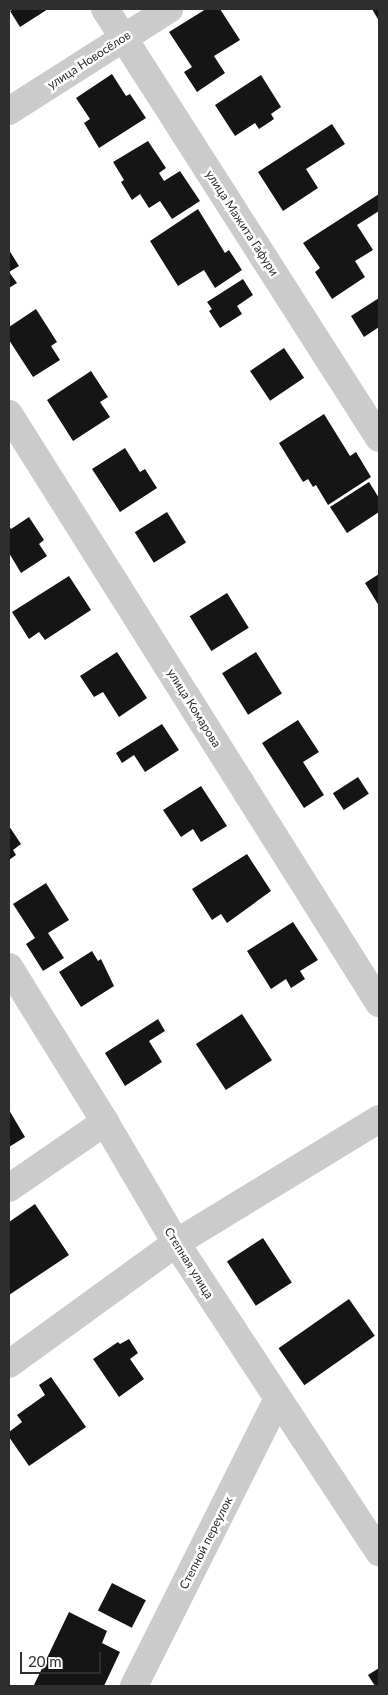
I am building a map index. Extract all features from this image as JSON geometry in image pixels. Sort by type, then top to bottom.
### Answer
[{"type":"street","name":"улица Мажита Гафури","points":[[105,9],[379,438]]},
{"type":"street","name":"улица Новосёлов","points":[[9,111],[169,9]]},
{"type":"street","name":"улица Комарова","points":[[9,414],[379,1003]]},
{"type":"street","name":"Степная улица","points":[[9,967],[105,1122],[176,1243],[379,1552]]},
{"type":"street","points":[[9,1364],[176,1243],[379,1119]]},
{"type":"street","points":[[9,1188],[105,1122]]},
{"type":"street","name":"Степной переулок","points":[[134,1686],[278,1399]]},
{"type":"building","points":[[14,9],[48,9],[20,27],[10,11]]},
{"type":"building","points":[[206,9],[220,9],[240,40],[214,56],[225,73],[197,92],[184,72],[192,67],[169,32]]},
{"type":"building","points":[[372,9],[379,9],[379,21]]},
{"type":"building","points":[[112,74],[126,96],[130,94],[146,118],[99,148],[84,123],[90,119],[76,98]]},
{"type":"building","points":[[261,75],[281,107],[271,114],[274,119],[259,129],[255,123],[235,136],[215,105]]},
{"type":"building","points":[[332,124],[345,144],[306,169],[318,188],[283,211],[258,172]]},
{"type":"building","points":[[148,141],[166,168],[159,173],[164,181],[180,171],[200,201],[172,219],[160,201],[149,208],[140,194],[132,200],[121,182],[124,180],[113,162]]},
{"type":"building","points":[[379,194],[379,211],[357,225],[373,250],[355,261],[365,277],[332,299],[315,272],[320,268],[303,243]]},
{"type":"building","points":[[198,209],[225,253],[229,250],[242,270],[215,288],[204,270],[178,286],[150,241]]},
{"type":"building","points":[[9,250],[19,266],[9,272]]},
{"type":"building","points":[[9,272],[17,283],[9,288]]},
{"type":"building","points":[[243,279],[253,295],[237,306],[242,314],[220,328],[209,311],[212,309],[207,302]]},
{"type":"building","points":[[379,298],[379,327],[364,337],[351,316]]},
{"type":"building","points":[[36,309],[57,342],[51,346],[60,360],[33,377],[9,340],[9,327]]},
{"type":"building","points":[[284,348],[304,378],[270,401],[250,371]]},
{"type":"building","points":[[91,371],[108,397],[100,402],[110,417],[73,441],[47,400]]},
{"type":"building","points":[[324,414],[350,456],[356,452],[371,477],[328,505],[316,485],[313,487],[308,479],[303,482],[279,443]]},
{"type":"building","points":[[125,448],[140,472],[145,469],[157,488],[120,512],[92,469]]},
{"type":"building","points":[[369,482],[379,498],[379,512],[347,533],[330,507]]},
{"type":"building","points":[[167,512],[186,543],[154,563],[135,532]]},
{"type":"building","points":[[29,517],[44,540],[39,544],[47,556],[21,573],[9,553],[9,526],[11,529]]},
{"type":"building","points":[[379,574],[379,606],[365,583]]},
{"type":"building","points":[[69,576],[91,610],[45,640],[39,632],[29,639],[12,612]]},
{"type":"building","points":[[227,593],[249,628],[211,651],[190,616]]},
{"type":"building","points":[[117,652],[147,698],[119,717],[103,692],[94,697],[80,676]]},
{"type":"building","points":[[256,652],[282,694],[248,715],[222,673]]},
{"type":"building","points":[[298,720],[319,752],[303,762],[324,795],[304,808],[262,743]]},
{"type":"building","points":[[162,724],[179,750],[145,772],[134,755],[122,763],[116,753]]},
{"type":"building","points":[[358,777],[369,794],[344,810],[333,793]]},
{"type":"building","points":[[201,786],[227,826],[201,842],[193,829],[181,837],[163,810]]},
{"type":"building","points":[[9,826],[21,844],[13,850],[16,855],[9,860]]},
{"type":"building","points":[[247,854],[271,891],[227,923],[221,914],[212,920],[192,889]]},
{"type":"building","points":[[46,883],[69,920],[48,933],[64,958],[43,971],[26,944],[35,938],[13,904]]},
{"type":"building","points":[[293,922],[318,960],[300,971],[305,979],[291,988],[286,979],[271,989],[247,951]]},
{"type":"building","points":[[92,951],[98,961],[101,959],[114,986],[81,1007],[59,972]]},
{"type":"building","points":[[242,1014],[272,1060],[226,1090],[196,1044]]},
{"type":"building","points":[[158,1019],[165,1031],[149,1041],[162,1062],[125,1086],[105,1053]]},
{"type":"building","points":[[9,1110],[25,1137],[9,1147]]},
{"type":"building","points":[[35,1204],[69,1255],[9,1295],[9,1222]]},
{"type":"building","points":[[263,1238],[292,1282],[256,1306],[227,1261]]},
{"type":"building","points":[[349,1299],[375,1336],[304,1385],[279,1348]]},
{"type":"building","points":[[129,1339],[138,1353],[130,1359],[144,1379],[119,1397],[93,1359],[118,1342],[120,1344]]},
{"type":"building","points":[[51,1377],[86,1427],[29,1466],[9,1437],[9,1432],[22,1422],[17,1415],[45,1395],[39,1385]]},
{"type":"building","points":[[112,1583],[146,1600],[132,1628],[98,1611]]},
{"type":"building","points":[[69,1612],[107,1631],[102,1643],[120,1652],[104,1686],[34,1685]]},
{"type":"building","points":[[379,1668],[379,1686],[375,1686],[368,1675]]}]
